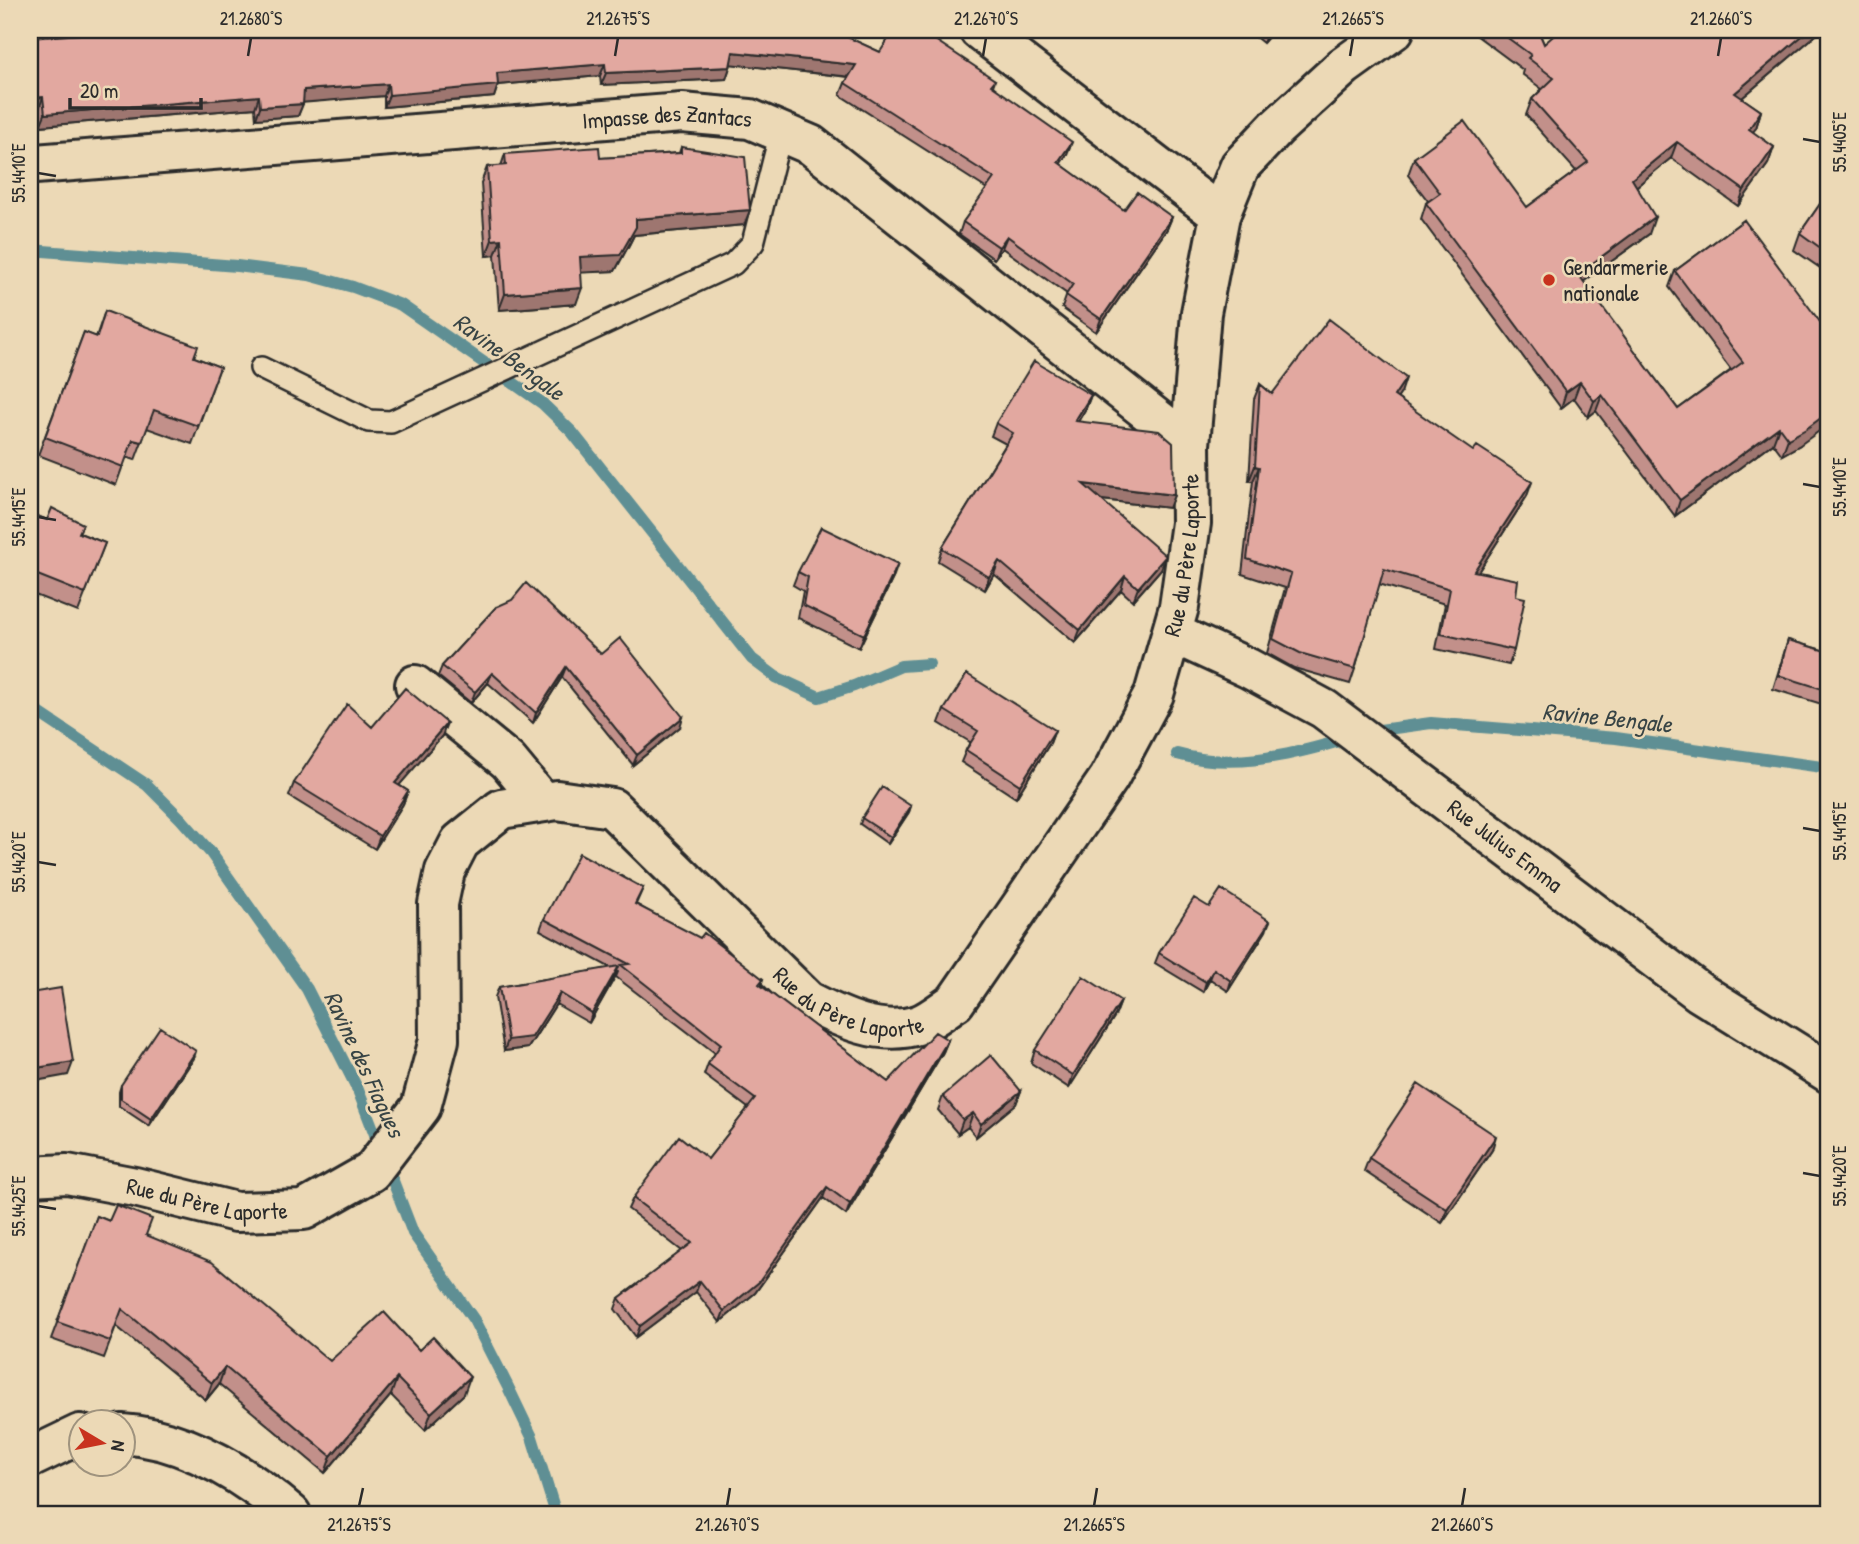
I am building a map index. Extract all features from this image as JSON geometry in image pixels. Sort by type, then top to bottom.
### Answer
[{"type":"street","points":[[979,30],[1220,215]]},
{"type":"street","name":"Rue du Père Laporte","points":[[30,1176],[66,1174],[135,1186],[236,1212],[304,1209],[371,1172],[421,1107],[439,1040],[438,904],[445,871],[460,842],[501,809],[557,800],[612,808],[808,1002],[845,1020],[882,1028],[918,1025],[955,1002],[1110,778],[1154,694],[1179,607],[1191,523],[1190,445],[1201,313],[1220,215],[1240,166],[1276,128],[1344,66],[1394,30]]},
{"type":"street","name":"Impasse des Zantacs","points":[[35,164],[682,113],[750,119],[811,145],[1190,445]]},
{"type":"street","name":"Rue Julius Emma","points":[[1172,633],[1248,668],[1324,709],[1699,992],[1829,1073]]},
{"type":"street","points":[[415,685],[508,761],[542,802]]},
{"type":"street","points":[[136,1436],[170,1441],[200,1452],[291,1514]]},
{"type":"street","points":[[30,1458],[66,1441]]},
{"type":"lane","points":[[261,368],[369,421],[380,422],[391,422],[485,380],[733,264],[744,256],[753,243],[781,132]]},
{"type":"building","points":[[132,30],[832,30],[880,52],[894,30],[920,30],[995,80],[991,85],[1072,142],[1058,162],[1124,210],[1137,192],[1172,217],[1101,319],[1066,295],[1073,284],[1007,236],[999,247],[963,222],[994,178],[845,83],[856,65],[733,52],[730,67],[606,73],[605,64],[497,73],[498,85],[389,95],[388,84],[304,90],[303,104],[260,107],[259,96],[45,114],[43,97],[30,98],[30,38]]},
{"type":"building","points":[[1497,30],[1538,30],[1544,44],[1560,30],[1809,30],[1735,93],[1761,111],[1749,129],[1774,147],[1744,190],[1677,142],[1632,179],[1655,217],[1578,274],[1678,409],[1743,362],[1675,271],[1744,220],[1829,334],[1829,412],[1788,439],[1779,427],[1680,500],[1602,395],[1594,401],[1580,382],[1566,392],[1426,203],[1440,193],[1414,158],[1464,121],[1527,207],[1588,162],[1532,99],[1554,78],[1528,58],[1531,55]]},
{"type":"building","points":[[599,147],[600,158],[681,153],[681,147],[745,157],[750,210],[636,219],[636,227],[620,255],[580,257],[582,288],[505,294],[501,239],[492,240],[487,167],[506,165],[505,154]]},
{"type":"building","points":[[1829,191],[1829,254],[1800,233]]},
{"type":"building","points":[[105,311],[198,346],[194,357],[220,367],[198,426],[154,410],[142,442],[133,440],[123,467],[45,437],[84,332],[97,337]]},
{"type":"building","points":[[1329,319],[1406,378],[1394,396],[1473,451],[1477,446],[1532,482],[1474,571],[1518,580],[1516,596],[1525,598],[1514,650],[1441,634],[1450,589],[1384,569],[1355,669],[1300,653],[1273,639],[1291,574],[1247,559],[1259,467],[1255,466],[1260,384],[1272,394]]},
{"type":"building","points":[[1034,361],[1091,395],[1075,421],[1159,431],[1173,443],[1174,495],[1083,484],[1166,556],[1138,588],[1125,576],[1080,630],[999,561],[989,577],[942,548],[1013,433],[996,423]]},
{"type":"building","points":[[52,508],[83,524],[79,533],[105,543],[85,594],[30,572],[30,513],[47,520]]},
{"type":"building","points":[[821,527],[898,564],[864,635],[803,605],[808,577],[798,572]]},
{"type":"building","points":[[526,583],[601,654],[620,638],[683,717],[637,755],[566,667],[536,713],[492,673],[475,692],[442,666],[496,607],[512,600]]},
{"type":"building","points":[[1788,640],[1829,652],[1829,691],[1778,675]]},
{"type":"building","points":[[967,674],[1055,730],[1020,785],[966,750],[978,731],[944,710]]},
{"type":"building","points":[[405,688],[447,723],[395,783],[408,791],[380,836],[294,783],[347,704],[372,727]]},
{"type":"building","points":[[882,787],[911,806],[891,837],[862,818]]},
{"type":"building","points":[[579,853],[643,888],[635,904],[700,938],[704,933],[763,979],[759,984],[888,1082],[935,1032],[948,1040],[850,1204],[827,1187],[759,1282],[724,1311],[700,1281],[640,1326],[619,1298],[692,1243],[633,1198],[679,1136],[708,1159],[755,1099],[708,1064],[721,1044],[621,965],[629,964],[544,919]]},
{"type":"building","points":[[1221,889],[1270,921],[1231,981],[1214,969],[1206,982],[1159,953],[1194,898],[1209,907]]},
{"type":"building","points":[[619,966],[592,1013],[560,993],[532,1037],[508,1040],[499,987]]},
{"type":"building","points":[[1083,976],[1121,1001],[1073,1075],[1035,1050]]},
{"type":"building","points":[[61,988],[73,1062],[30,1069],[30,993]]},
{"type":"building","points":[[160,1027],[196,1051],[151,1119],[121,1099],[121,1085]]},
{"type":"building","points":[[991,1055],[1021,1091],[981,1124],[973,1113],[963,1120],[943,1096]]},
{"type":"building","points":[[1418,1084],[1496,1136],[1447,1209],[1369,1158]]},
{"type":"building","points":[[116,1205],[152,1219],[146,1235],[212,1262],[330,1361],[384,1312],[419,1350],[433,1337],[470,1377],[431,1413],[397,1378],[331,1456],[225,1367],[212,1383],[122,1309],[110,1341],[57,1322],[97,1216],[109,1221]]},
{"type":"waterway","name":"Ravine Bengale","points":[[30,250],[237,266],[309,275],[353,287],[401,305],[542,403],[572,432],[752,659],[776,677],[819,697],[901,666],[929,664]]},
{"type":"waterway","name":"Ravine des Fiagues","points":[[30,707],[147,785],[181,819],[211,853],[307,989],[358,1090],[413,1233],[474,1320],[532,1437],[556,1514]]},
{"type":"waterway","name":"Ravine Bengale","points":[[1380,730],[1431,723],[1616,738],[1829,768]]},
{"type":"waterway","name":"Ravine Bengale","points":[[1177,754],[1217,761],[1237,761],[1277,756],[1336,742]]},
{"type":"place","name":"Gendarmerie nationale","points":[[1549,280]]}]
